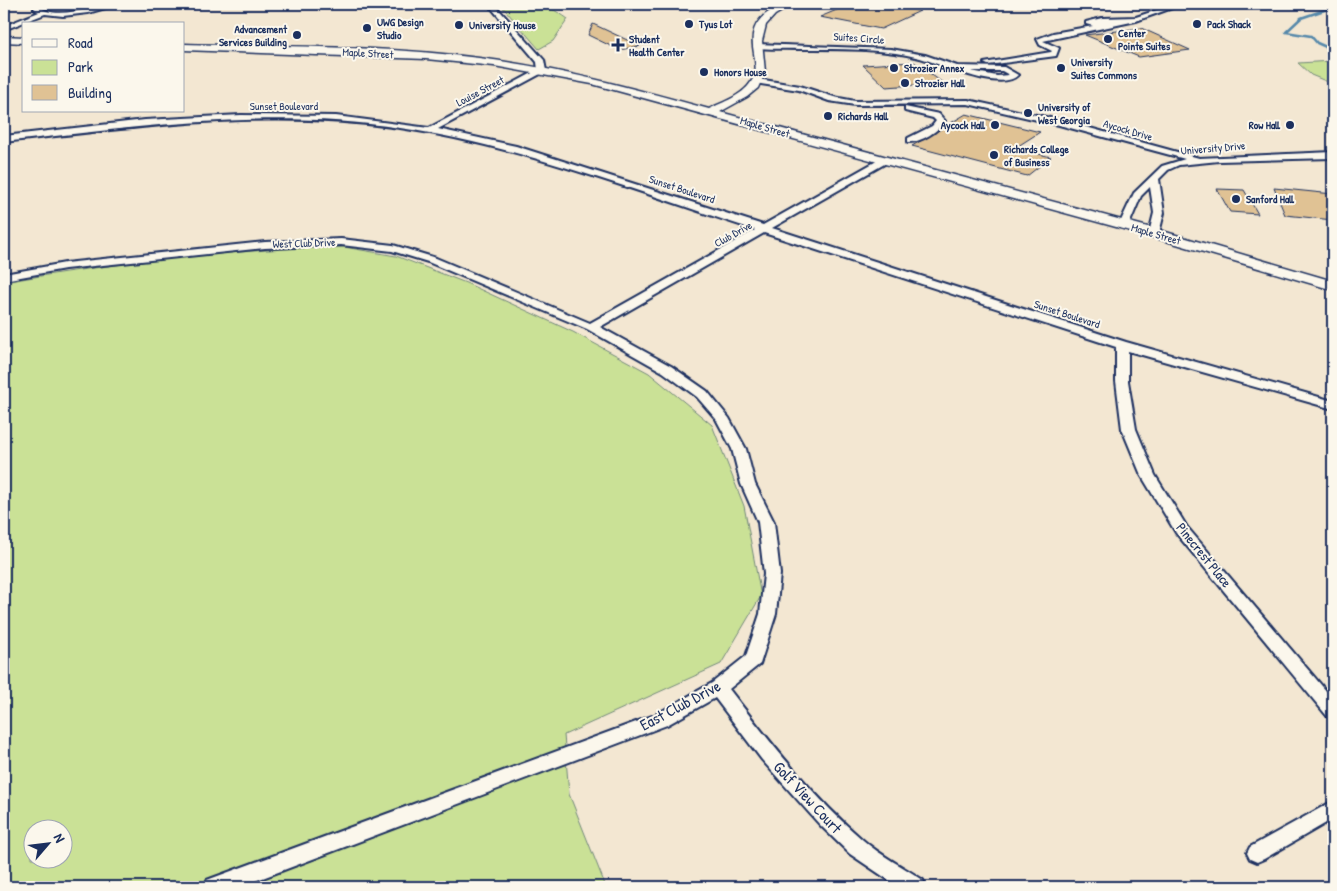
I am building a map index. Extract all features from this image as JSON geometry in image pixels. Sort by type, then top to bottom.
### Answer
[{"type":"main road","points":[[711,112],[745,94],[758,81],[760,72],[756,35],[762,22],[790,4]]},
{"type":"main road","points":[[4,39],[22,40]]},
{"type":"main road","name":"Maple Street","points":[[185,47],[414,55],[462,59],[542,70],[593,81],[711,112],[1154,233],[1333,286]]},
{"type":"street","points":[[43,4],[36,7],[43,12],[54,14]]},
{"type":"street","points":[[33,22],[54,14],[116,4]]},
{"type":"street","points":[[342,4],[391,4]]},
{"type":"street","points":[[490,4],[541,62],[542,70]]},
{"type":"street","points":[[958,68],[1053,54],[1056,50],[1042,44],[1039,40],[1045,37],[1116,24],[1180,4]]},
{"type":"street","points":[[4,28],[43,12]]},
{"type":"street","points":[[1099,26],[1088,23],[1133,18]]},
{"type":"street","points":[[4,34],[22,27]]},
{"type":"street","name":"Suites Circle","points":[[756,46],[880,50],[912,55],[988,78],[1010,78],[1014,75],[1004,69],[958,68]]},
{"type":"street","name":"Louise Street","points":[[429,130],[542,70]]},
{"type":"street","name":"Aycock Drive","points":[[758,81],[800,88],[832,99],[855,103],[968,102],[1042,118],[1197,160]]},
{"type":"street","points":[[908,109],[936,116],[941,121],[935,128],[911,140]]},
{"type":"street","name":"Sunset Boulevard","points":[[4,139],[179,120],[268,118],[307,118],[383,123],[429,130],[514,148],[1122,345],[1333,405]]},
{"type":"street","name":"University Drive","points":[[1124,225],[1136,195],[1165,168],[1177,163],[1197,160],[1333,154]]},
{"type":"street","name":"Club Drive","points":[[591,327],[767,229],[885,160]]},
{"type":"street","points":[[1154,179],[1159,213],[1154,233]]},
{"type":"street","name":"West Club Drive","points":[[4,276],[65,266],[265,245],[341,242],[393,248],[432,260],[591,327]]},
{"type":"street","name":"East Club Drive","points":[[214,887],[660,720],[718,688],[754,659],[768,614],[772,574],[766,522],[748,484],[739,449],[722,418],[702,394],[667,369],[591,327]]},
{"type":"street","name":"Pinecrest Place","points":[[1122,345],[1122,381],[1129,429],[1148,475],[1181,530],[1333,711]]},
{"type":"street","name":"Golf View Court","points":[[718,688],[769,755],[827,819],[857,848],[916,887]]},
{"type":"street","points":[[1257,853],[1333,809]]},
{"type":"green space","points":[[500,4],[536,4],[551,9],[568,19],[553,41],[539,49]]},
{"type":"green space","points":[[1333,61],[1333,84],[1311,75],[1298,63]]},
{"type":"green space","points":[[344,247],[396,256],[466,283],[573,332],[649,373],[712,425],[744,506],[761,596],[721,664],[564,735],[569,794],[606,887],[4,887],[4,282],[173,258]]},
{"type":"building","points":[[851,4],[882,4],[920,11],[881,29],[820,17]]},
{"type":"building","points":[[593,24],[640,46],[619,50],[588,35]]},
{"type":"building","name":"Center Pointe Suites","points":[[1141,28],[1190,50],[1139,57],[1085,35]]},
{"type":"building","points":[[914,62],[943,83],[886,87],[863,65]]},
{"type":"building","points":[[966,114],[1040,132],[1015,148],[1051,157],[1027,176],[912,146]]},
{"type":"building","points":[[1274,188],[1333,194],[1333,220],[1285,215]]},
{"type":"building","name":"Sanford Hall","points":[[1217,189],[1244,190],[1258,214],[1230,212]]},
{"type":"waterway","points":[[1333,7],[1301,18],[1286,32],[1311,36],[1317,43],[1333,50]]},
{"type":"place","name":"Tyus Lot","points":[[689,24]]},
{"type":"place","name":"Pack Shack","points":[[1197,24]]},
{"type":"place","name":"University House","points":[[459,25]]},
{"type":"place","name":"UWG Design Studio","points":[[367,28]]},
{"type":"place","name":"Advancement Services Building","points":[[297,35]]},
{"type":"place","name":"Center Pointe Suites","points":[[1108,39]]},
{"type":"place","name":"Student Health Center","points":[[618,45]]},
{"type":"place","name":"Strozier Annex","points":[[894,68]]},
{"type":"place","name":"University Suites Commons","points":[[1061,68]]},
{"type":"place","name":"Honors House","points":[[704,72]]},
{"type":"place","name":"Strozier Hall","points":[[905,83]]},
{"type":"place","name":"University of West Georgia","points":[[1028,113]]},
{"type":"place","name":"Richards Hall","points":[[828,116]]},
{"type":"place","name":"Aycock Hall","points":[[995,125]]},
{"type":"place","name":"Row Hall","points":[[1290,125]]},
{"type":"place","name":"Richards College of Business","points":[[994,155]]},
{"type":"place","name":"Sanford Hall","points":[[1236,199]]}]
